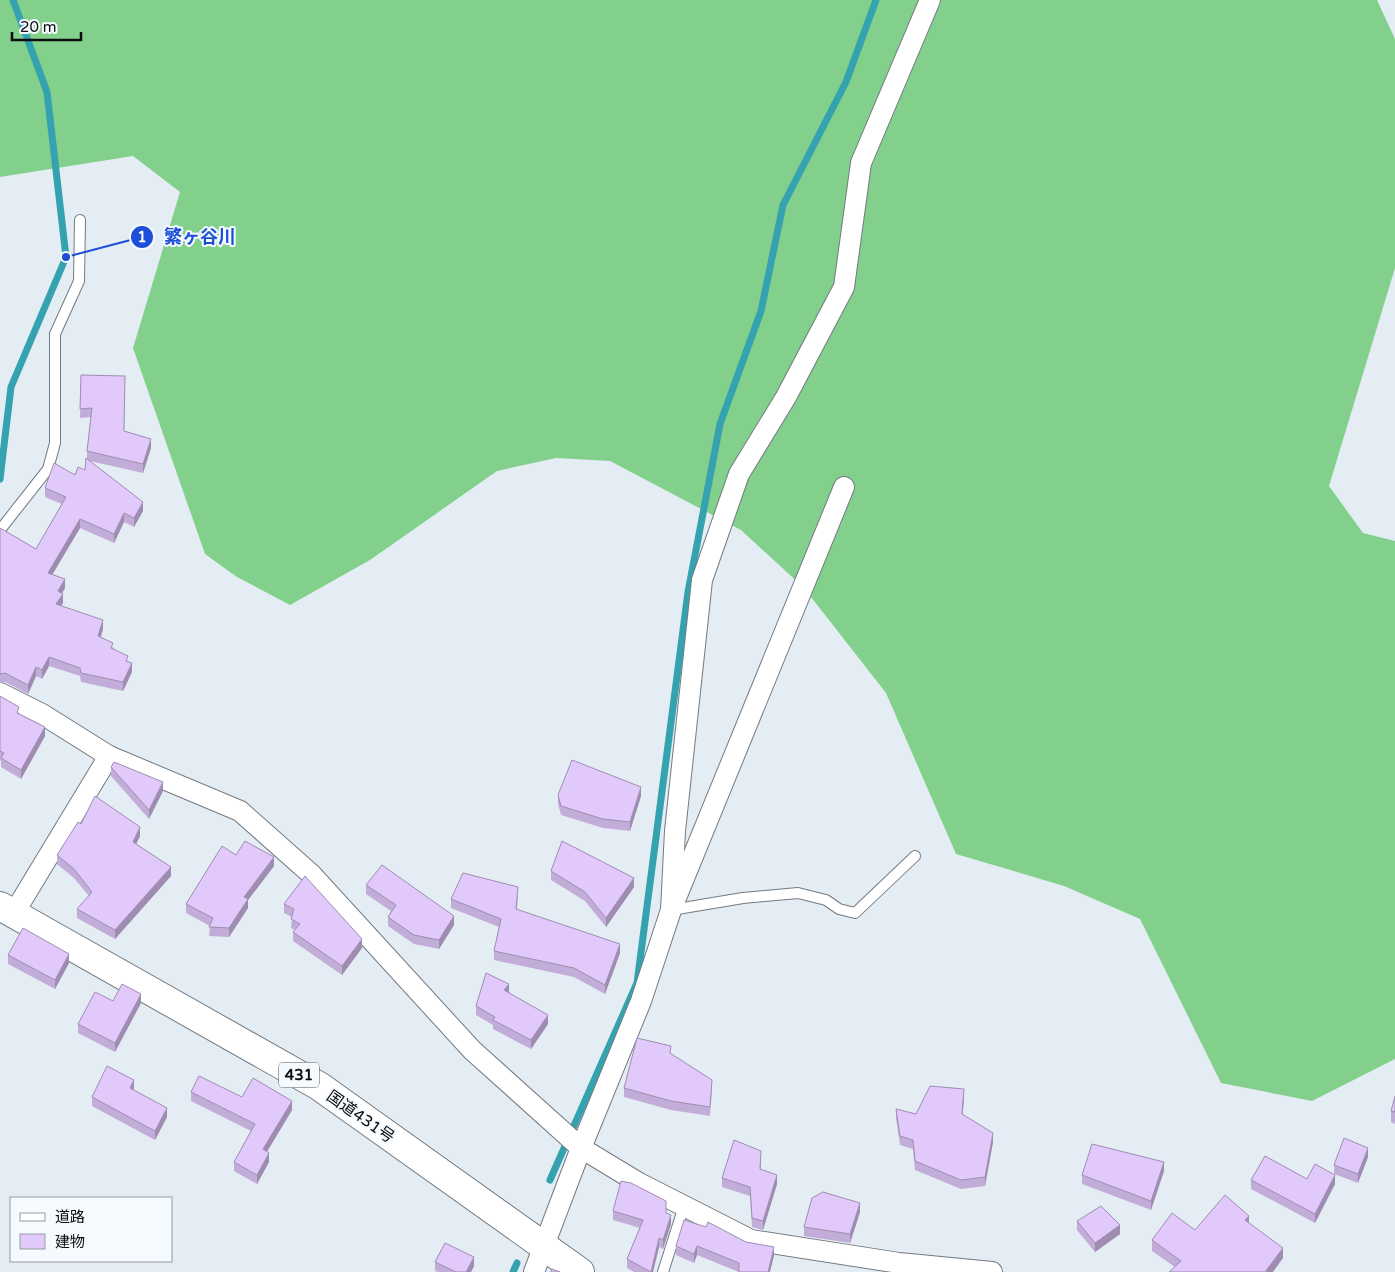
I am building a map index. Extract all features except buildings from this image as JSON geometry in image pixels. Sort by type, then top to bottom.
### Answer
[{"type":"highway","name":"国道431号","points":[[7,910],[319,1086],[580,1272]]},
{"type":"street","points":[[671,910],[675,831],[702,580],[739,474],[786,397],[844,287],[861,163],[930,0]]},
{"type":"street","points":[[534,1272],[581,1148],[642,1001],[671,910],[844,487]]},
{"type":"street","points":[[0,693],[42,714],[109,756],[240,810],[311,874],[472,1050],[581,1148],[639,1183],[751,1240],[899,1263],[992,1272]]},
{"type":"street","points":[[7,910],[109,756]]},
{"type":"lane","points":[[0,530],[48,469],[55,443],[54,334],[79,281],[80,220]]},
{"type":"lane","points":[[671,910],[744,898],[798,892],[826,900],[839,909],[855,912],[915,856]]},
{"type":"lane","points":[[663,1272],[684,1206]]},
{"type":"green space","points":[[0,0],[1377,0],[1395,39],[1395,268],[1329,486],[1363,533],[1395,541],[1395,1059],[1312,1101],[1221,1083],[1140,919],[1064,886],[956,854],[886,693],[804,588],[741,530],[610,461],[556,458],[497,471],[370,560],[290,605],[237,577],[205,554],[133,348],[180,192],[133,156],[0,177]]},
{"type":"waterway","points":[[0,479],[11,387],[66,257],[47,92],[13,0]]},
{"type":"waterway","points":[[550,1180],[637,983],[688,592],[720,424],[761,311],[783,205],[846,82],[876,0]]},
{"type":"waterway","points":[[513,1272],[517,1263]]},
{"type":"place","name":"繁ヶ谷川","points":[[66,257]]}]
